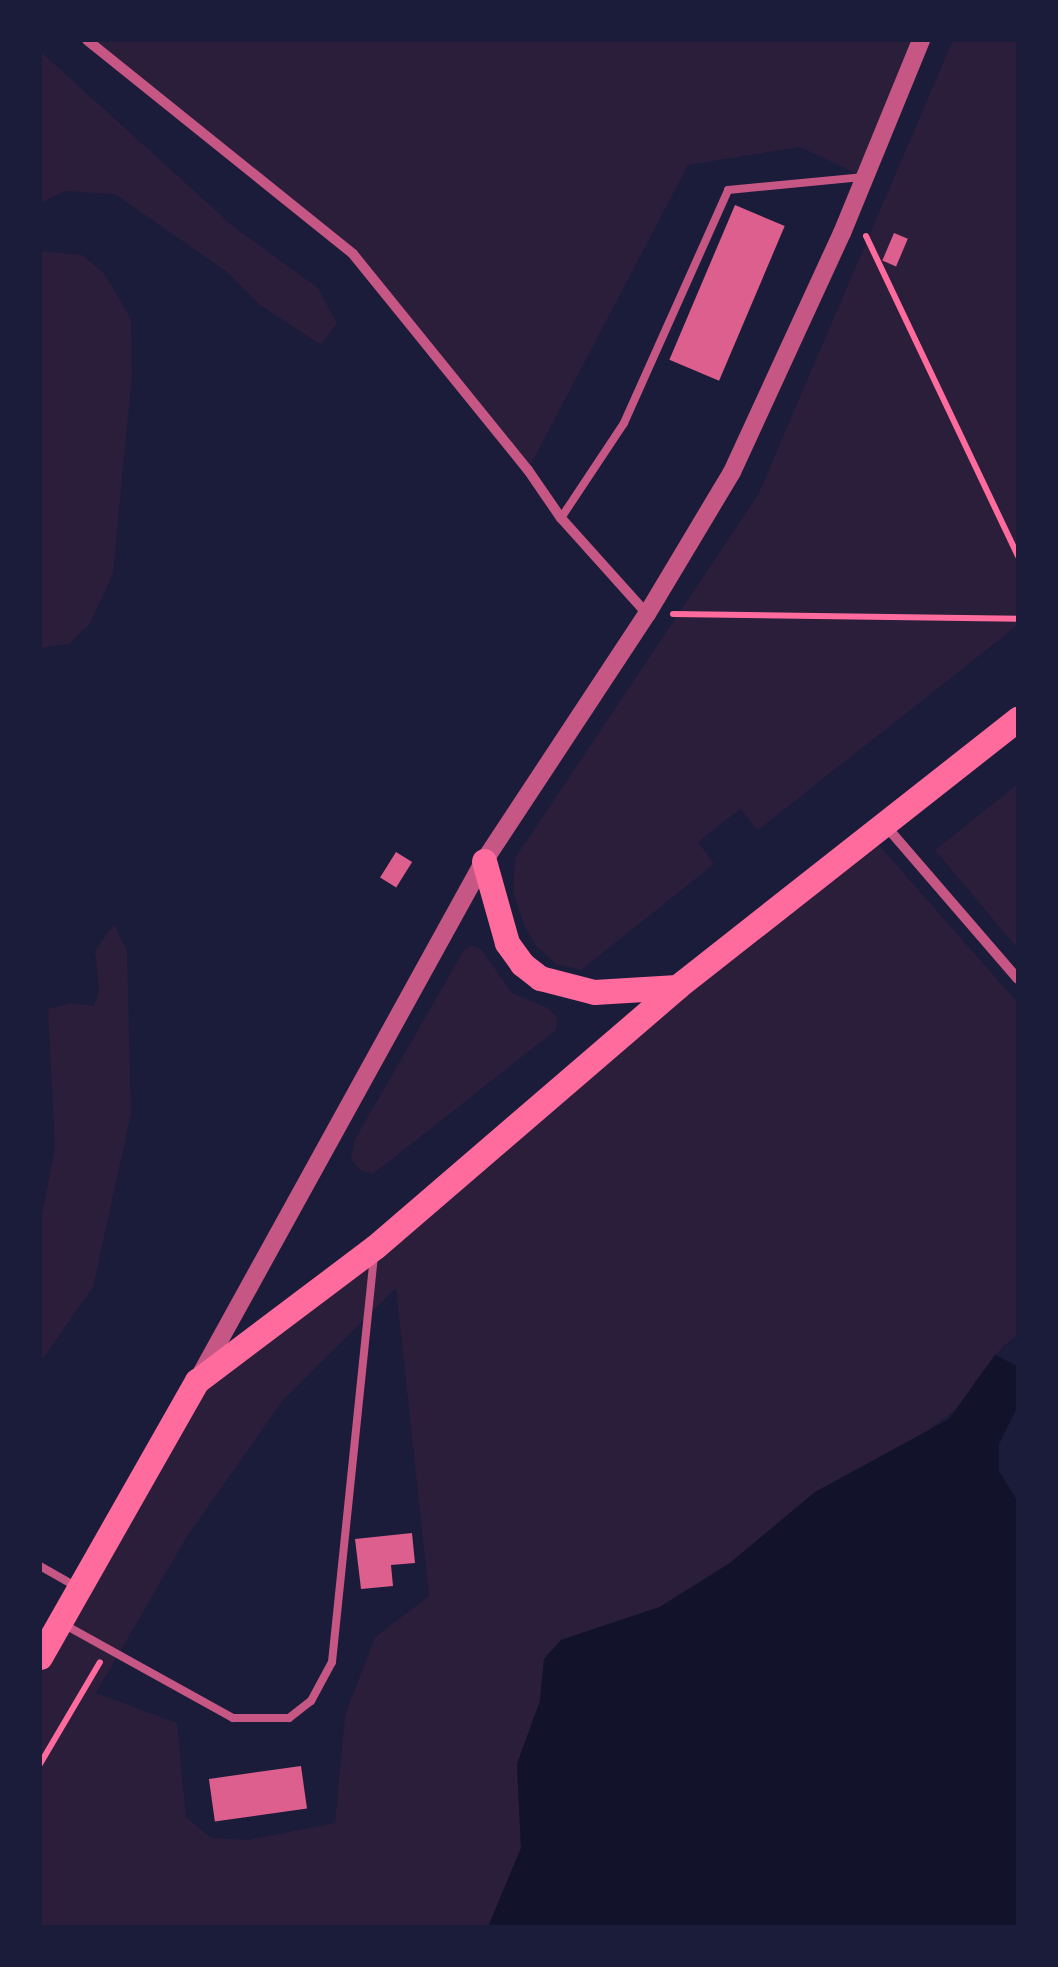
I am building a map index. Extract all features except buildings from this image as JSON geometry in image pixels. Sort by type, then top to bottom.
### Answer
[{"type":"main road","points":[[40,1657],[197,1382],[375,1247],[677,987],[1018,719]]},
{"type":"main road","points":[[484,861],[507,943],[522,964],[540,978],[594,992],[677,987]]},
{"type":"street","points":[[87,40],[353,254],[528,470],[561,518],[647,614]]},
{"type":"street","points":[[197,1382],[484,861],[647,614],[732,472],[854,202],[921,40]]},
{"type":"street","points":[[884,824],[1018,979]]},
{"type":"lane","points":[[561,518],[624,423],[728,190],[864,177]]},
{"type":"lane","points":[[60,1622],[233,1718],[289,1718],[311,1701],[332,1662],[375,1247]]},
{"type":"lane","points":[[40,1566],[80,1589]]},
{"type":"path","points":[[854,202],[866,236],[1018,556]]},
{"type":"path","points":[[647,614],[1018,620]]},
{"type":"path","points":[[40,1764],[108,1648]]},
{"type":"shaded area","points":[[87,40],[921,40],[864,177],[800,147],[688,165],[528,470],[353,254]]},
{"type":"shaded area","points":[[953,40],[1018,40],[1018,625],[758,830],[740,809],[698,842],[714,864],[581,970],[556,964],[537,947],[524,925],[513,892],[515,858],[758,495]]},
{"type":"shaded area","points":[[40,51],[234,227],[318,288],[337,323],[321,345],[260,305],[227,272],[115,194],[65,191],[40,203]]},
{"type":"shaded area","points":[[40,251],[82,255],[104,273],[131,319],[132,376],[113,574],[89,625],[69,644],[40,648]]},
{"type":"shaded area","points":[[1018,784],[1018,949],[935,850]]},
{"type":"shaded area","points":[[870,835],[1018,1003],[1018,1333],[995,1355],[955,1410],[909,1444],[815,1492],[730,1563],[659,1607],[561,1640],[544,1659],[540,1701],[517,1764],[521,1848],[488,1927],[40,1927],[40,1657],[197,1381]],"holes":[[[396,1288],[429,1596],[375,1637],[345,1715],[335,1823],[248,1840],[211,1838],[186,1817],[177,1723],[96,1693],[186,1538],[283,1400]]]},
{"type":"shaded area","points":[[114,924],[127,951],[131,1114],[93,1287],[40,1363],[40,1225],[55,1147],[48,1009],[71,1003],[94,1006],[99,990],[95,951]]},
{"type":"shaded area","points":[[471,945],[481,949],[512,993],[548,1008],[557,1017],[556,1030],[373,1174],[360,1170],[351,1159],[354,1141],[464,950]]},
{"type":"shaded area","points":[[995,1355],[1017,1366],[1017,1408],[999,1444],[999,1471],[1018,1502],[1018,1927],[488,1927],[521,1848],[517,1764],[540,1701],[544,1659],[561,1640],[660,1607],[730,1563],[815,1492],[949,1419]]}]
